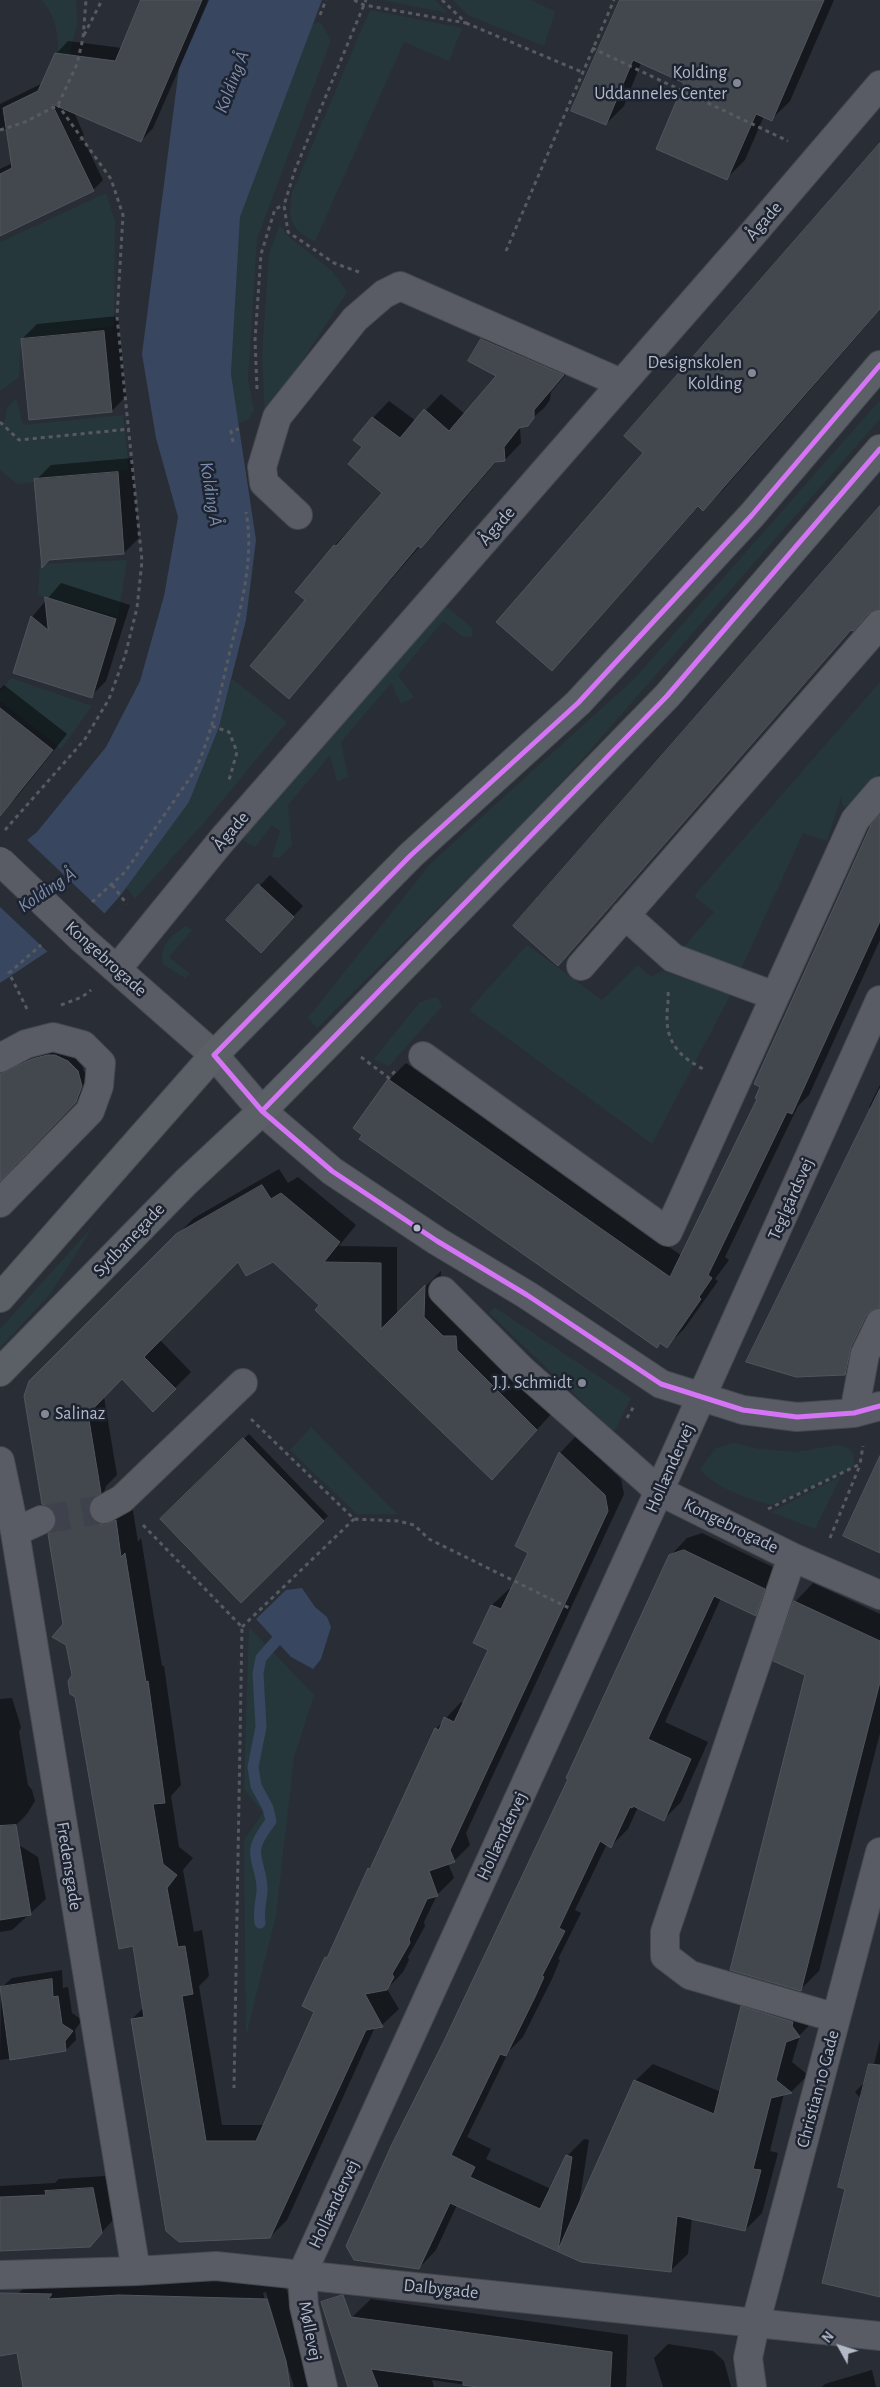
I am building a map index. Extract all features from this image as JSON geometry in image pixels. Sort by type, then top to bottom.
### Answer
[{"type":"main road","points":[[0,1298],[214,1055],[411,855],[578,703],[752,515],[880,365]]},
{"type":"main road","name":"Sydbanegade","points":[[0,1372],[186,1182],[262,1111],[667,696],[880,449]]},
{"type":"street","name":"Ågade","points":[[117,970],[222,840],[880,85]]},
{"type":"street","points":[[298,515],[264,483],[262,467],[278,417],[355,319],[384,294],[400,286],[622,383]]},
{"type":"street","points":[[581,966],[880,624]]},
{"type":"street","points":[[423,1056],[668,1232],[855,820],[880,791]]},
{"type":"street","name":"Kongebrogade","points":[[0,860],[82,939],[214,1055],[262,1111],[332,1171],[437,1242],[527,1295],[660,1384],[743,1410],[797,1417],[867,1410]]},
{"type":"street","points":[[625,915],[673,958],[775,996]]},
{"type":"street","name":"Teglgårdsvej","points":[[701,1398],[880,1000]]},
{"type":"street","points":[[0,1058],[26,1044],[53,1037],[83,1045],[101,1063],[99,1086],[90,1111],[0,1203]]},
{"type":"street","name":"Kongebrogade","points":[[443,1291],[522,1370],[660,1491],[792,1557],[880,1595]]},
{"type":"street","points":[[867,1410],[865,1354],[880,1323]]},
{"type":"street","points":[[104,1509],[122,1499],[243,1383]]},
{"type":"street","name":"Hollændervej","points":[[302,2274],[701,1398]]},
{"type":"street","name":"Fredensgade","points":[[0,1461],[14,1532],[136,2271]]},
{"type":"street","points":[[14,1532],[41,1520]]},
{"type":"street","points":[[792,1557],[665,1932],[665,1956],[690,1975],[836,2018]]},
{"type":"street","name":"Christian 10 Gade","points":[[752,2387],[748,2358],[755,2325],[880,1852]]},
{"type":"street","name":"Dalbygade","points":[[0,2275],[136,2271],[216,2266],[755,2325],[880,2336]]},
{"type":"street","name":"Møllevej","points":[[302,2274],[304,2306],[323,2387]]},
{"type":"path","points":[[0,130],[25,122],[58,105],[76,64],[83,38],[86,0]]},
{"type":"path","points":[[83,38],[102,0]]},
{"type":"path","points":[[320,14],[326,0]]},
{"type":"path","points":[[354,0],[364,5],[466,23],[582,72]]},
{"type":"path","points":[[366,0],[295,170],[284,205],[288,232],[301,242],[334,263],[400,286]]},
{"type":"path","points":[[442,0],[466,23]]},
{"type":"path","points":[[506,251],[613,1],[608,0]]},
{"type":"path","points":[[592,48],[820,156]]},
{"type":"path","points":[[0,836],[85,739],[109,699],[124,656],[137,608],[142,561],[130,429],[117,317],[123,214],[111,179],[58,105]]},
{"type":"path","points":[[257,398],[255,340],[261,254],[275,209],[284,205]]},
{"type":"path","points":[[0,422],[19,440],[130,429]]},
{"type":"path","points":[[235,451],[231,431],[244,428]]},
{"type":"path","points":[[96,900],[125,872],[196,769],[212,726],[243,597],[248,550],[246,510]]},
{"type":"path","points":[[212,726],[219,727]]},
{"type":"path","points":[[24,959],[9,973],[30,1015]]},
{"type":"path","points":[[665,988],[669,993],[667,1017],[672,1042],[685,1060],[734,1086]]},
{"type":"path","points":[[334,1038],[389,1078],[413,1049],[423,1056]]},
{"type":"path","points":[[610,1449],[650,1377]]},
{"type":"path","points":[[817,1568],[860,1464],[867,1410]]},
{"type":"path","points":[[244,1412],[354,1519],[398,1521],[414,1525],[429,1539],[599,1622]]},
{"type":"path","points":[[732,1526],[860,1464]]},
{"type":"path","points":[[137,1519],[242,1627]]},
{"type":"path","points":[[234,2088],[242,1627],[354,1519]]},
{"type":"shaded area","points":[[41,0],[76,0],[77,24],[70,55],[58,53],[53,18]]},
{"type":"shaded area","points":[[382,0],[435,0],[448,13]]},
{"type":"shaded area","points":[[453,0],[531,0],[555,12],[544,46],[468,15]]},
{"type":"shaded area","points":[[370,10],[462,28],[449,61],[404,42],[315,241],[300,233],[293,223],[290,210],[292,193]]},
{"type":"shaded area","points":[[320,22],[331,40],[257,239],[248,379],[254,410],[248,419],[238,424],[231,374],[240,217],[312,24]]},
{"type":"shaded area","points":[[106,193],[115,221],[114,326],[21,339],[19,377],[0,391],[0,240],[1,242]]},
{"type":"shaded area","points":[[280,225],[289,237],[332,271],[347,292],[265,418],[262,354],[269,254]]},
{"type":"shaded area","points":[[16,398],[23,425],[123,415],[129,470],[17,484],[0,470],[0,424],[5,420],[7,408]]},
{"type":"shaded area","points":[[880,400],[880,419],[577,765],[504,843],[317,1028],[308,1018],[431,863],[635,678]]},
{"type":"shaded area","points":[[127,560],[118,617],[38,595],[40,564]]},
{"type":"shaded area","points":[[442,603],[471,627],[472,636],[463,637],[443,621],[398,675],[414,697],[401,704],[391,683],[341,742],[348,777],[337,782],[330,755],[288,805],[292,845],[279,858],[272,857],[280,831],[272,825],[255,847],[242,840]]},
{"type":"shaded area","points":[[11,678],[92,706],[61,749],[0,701],[0,692]]},
{"type":"shaded area","points":[[232,679],[287,722],[208,818],[135,899],[126,887],[189,802],[219,727]]},
{"type":"shaded area","points":[[880,682],[880,774],[846,810],[842,803],[842,794],[827,841],[803,833],[741,969],[683,948],[714,912],[694,896]]},
{"type":"shaded area","points":[[186,926],[192,930],[169,957],[190,974],[185,978],[163,964],[162,957],[167,942]]},
{"type":"shaded area","points":[[527,945],[602,1000],[638,965],[651,977],[662,971],[731,994],[652,1144],[469,1010]]},
{"type":"shaded area","points":[[437,997],[442,1006],[389,1066],[374,1059],[420,1002]]},
{"type":"shaded area","points":[[94,1225],[51,1293],[0,1348],[0,1329]]},
{"type":"shaded area","points":[[494,1307],[631,1398],[614,1432],[489,1313]]},
{"type":"shaded area","points":[[311,1427],[397,1514],[357,1514],[290,1450]]},
{"type":"shaded area","points":[[733,1443],[760,1449],[795,1452],[839,1445],[849,1449],[854,1454],[853,1467],[772,1505],[724,1488],[700,1469],[716,1448]]},
{"type":"shaded area","points":[[841,1476],[815,1529],[771,1512]]},
{"type":"shaded area","points":[[249,1627],[314,1695],[294,1757],[276,1915],[246,2036],[244,1840],[263,1813],[244,1789]]},
{"type":"water","name":"Kolding Å","points":[[208,0],[322,0],[240,217],[231,374],[256,540],[246,620],[219,727],[189,802],[120,896],[104,914],[0,983],[0,862],[37,832],[106,747],[140,681],[164,596],[178,517],[156,438],[142,354],[179,68]]},
{"type":"water","points":[[302,1588],[315,1607],[327,1617],[331,1627],[321,1659],[313,1669],[291,1657],[256,1619],[286,1590]]},
{"type":"pier","points":[[25,838],[105,914],[50,954],[0,907],[0,859]]},
{"type":"building","points":[[141,0],[202,0],[141,142],[52,104],[94,191],[0,236],[0,174],[12,168],[3,108],[38,91],[55,53],[115,61]]},
{"type":"building","name":"Kolding Uddanneles Center","points":[[620,0],[824,0],[772,121],[756,114],[727,180],[656,149],[684,83],[633,60],[606,125],[571,111]]},
{"type":"building","name":"Designskolen Kolding","points":[[880,143],[880,309],[703,511],[698,506],[552,671],[496,622],[643,453],[624,436]]},
{"type":"building","points":[[104,331],[112,412],[29,420],[21,339]]},
{"type":"building","points":[[481,339],[564,375],[534,410],[534,418],[528,426],[519,428],[504,447],[505,461],[495,462],[421,548],[418,546],[289,699],[250,666],[305,600],[295,592],[334,545],[336,546],[382,493],[348,464],[362,447],[353,440],[372,417],[400,438],[424,409],[449,431],[496,376],[468,361]]},
{"type":"building","points":[[118,472],[124,554],[49,560],[42,568],[34,479]]},
{"type":"building","points":[[880,506],[880,609],[869,613],[853,631],[851,630],[558,966],[513,926]]},
{"type":"building","points":[[45,597],[116,619],[92,698],[13,673],[31,616],[48,630]]},
{"type":"building","points":[[0,708],[53,750],[0,816]]},
{"type":"building","points":[[880,815],[880,921],[792,1114],[787,1112],[708,1275],[712,1278],[699,1297],[701,1299],[667,1348],[660,1343],[657,1348],[359,1139],[362,1135],[353,1128],[388,1079],[670,1277],[757,1099],[755,1098],[760,1087],[754,1084],[871,825]]},
{"type":"building","points":[[258,884],[294,917],[261,953],[226,920]]},
{"type":"building","points":[[55,1055],[68,1061],[78,1071],[82,1086],[76,1102],[0,1181],[0,1074],[32,1059]]},
{"type":"building","points":[[880,1089],[880,1308],[872,1310],[866,1316],[851,1347],[845,1375],[796,1377],[746,1362]]},
{"type":"building","points":[[262,1185],[271,1199],[281,1193],[340,1242],[324,1262],[381,1263],[381,1329],[425,1285],[424,1317],[443,1336],[456,1336],[457,1350],[537,1430],[492,1480],[315,1310],[319,1305],[273,1262],[246,1276],[238,1262],[144,1357],[176,1389],[153,1412],[122,1379],[88,1414],[101,1493],[91,1501],[88,1509],[96,1523],[104,1525],[116,1520],[121,1557],[125,1553],[146,1682],[148,1681],[165,1803],[153,1804],[163,1864],[177,1875],[167,1888],[178,1947],[185,1946],[193,1994],[182,1996],[206,2141],[256,2141],[314,2012],[302,2006],[325,1957],[327,1958],[368,1868],[370,1869],[435,1728],[439,1730],[444,1717],[454,1722],[488,1650],[473,1643],[491,1605],[501,1609],[528,1553],[515,1546],[559,1452],[605,1495],[608,1511],[450,1850],[455,1862],[429,1871],[438,1896],[427,1899],[409,1939],[410,1943],[392,1974],[394,1977],[387,1990],[365,1994],[383,2027],[366,2030],[270,2238],[179,2242],[166,2231],[131,2019],[144,2017],[133,1946],[119,1949],[75,1697],[70,1694],[68,1681],[72,1675],[66,1645],[52,1637],[63,1624],[48,1534],[54,1529],[57,1521],[55,1514],[50,1508],[42,1504],[24,1396],[29,1381],[176,1234]]},
{"type":"building","points":[[243,1438],[324,1521],[241,1603],[160,1519]]},
{"type":"building","points":[[880,1456],[880,1553],[843,1536]]},
{"type":"building","points":[[684,1550],[765,1589],[756,1616],[714,1596],[648,1739],[691,1759],[664,1821],[633,1806],[632,1808],[630,1807],[611,1848],[600,1841],[559,1928],[565,1931],[542,1976],[544,1977],[535,1997],[506,2056],[500,2054],[451,2155],[475,2167],[470,2177],[540,2209],[566,2155],[572,2157],[558,2250],[634,2080],[714,2114],[741,2006],[793,2022],[792,2026],[800,2037],[786,2042],[776,2080],[792,2093],[771,2098],[753,2169],[761,2170],[745,2231],[677,2216],[671,2272],[581,2262],[450,2203],[419,2269],[354,2260],[346,2246],[392,2144],[443,2043],[568,1779],[566,1778],[669,1555]]},
{"type":"building","points":[[794,1601],[880,1641],[880,1682],[801,1991],[730,1970],[805,1675],[773,1661]]},
{"type":"building","points":[[16,1825],[31,1915],[0,1920],[0,1826]]},
{"type":"building","points":[[52,1979],[53,1997],[58,1996],[62,2024],[73,2031],[65,2041],[66,2051],[10,2060],[0,1987]]},
{"type":"building","points":[[869,2064],[880,2065],[880,2297],[822,2283],[845,2189],[838,2187]]},
{"type":"building","points":[[93,2188],[102,2233],[90,2247],[0,2251],[0,2197],[46,2195],[45,2191]]},
{"type":"building","points":[[0,2293],[52,2294],[48,2299],[119,2295],[267,2299],[286,2361],[290,2387],[23,2387],[17,2353],[0,2356]]},
{"type":"building","points":[[343,2295],[351,2317],[612,2352],[610,2387],[477,2387],[463,2385],[463,2381],[371,2369],[378,2387],[348,2387],[321,2302]]},
{"type":"waterway","points":[[260,1923],[259,1911],[262,1887],[255,1852],[260,1838],[271,1821],[268,1808],[256,1786],[253,1767],[261,1727],[258,1673],[261,1658],[276,1641]]},
{"type":"tunnel","points":[[41,1520],[104,1509]]},
{"type":"transit line","points":[[880,365],[752,515],[578,703],[411,855],[214,1055],[262,1111],[332,1171],[437,1241],[527,1295],[661,1384],[743,1410],[797,1417],[854,1413],[880,1406]]},
{"type":"transit line","points":[[262,1111],[667,696],[880,449]]},
{"type":"place","name":"Kolding Uddanneles Center","points":[[737,83]]},
{"type":"place","name":"Designskolen Kolding","points":[[752,373]]},
{"type":"place","name":"J.J. Schmidt","points":[[582,1383]]},
{"type":"place","name":"Salinaz","points":[[45,1414]]}]
